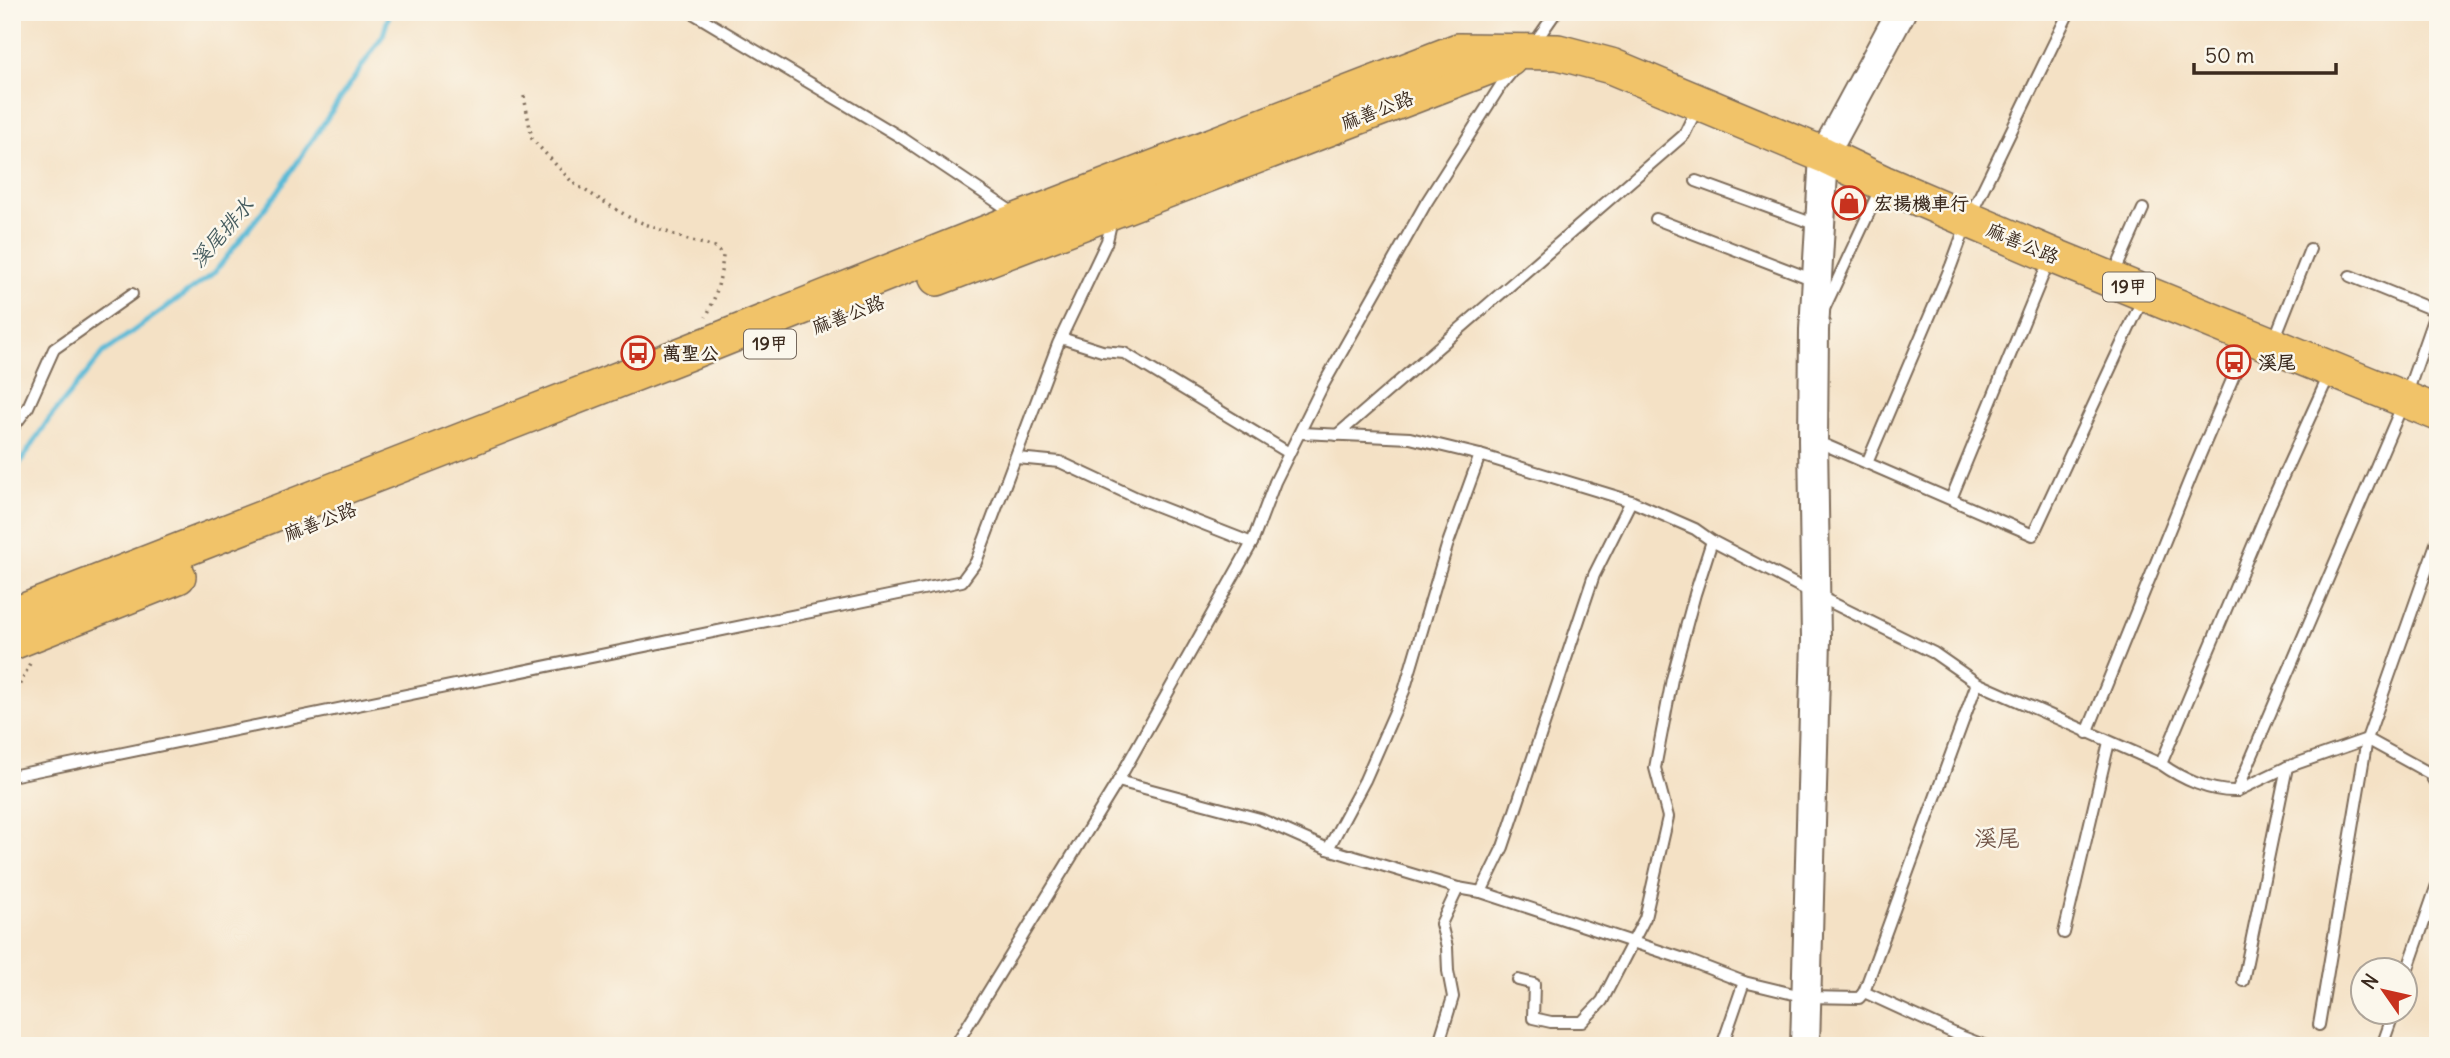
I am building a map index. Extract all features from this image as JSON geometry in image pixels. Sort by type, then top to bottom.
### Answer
[{"type":"main road","name":"麻善公路","points":[[19,630],[1110,198],[1458,51],[1558,52],[1591,60],[1824,155],[1968,220],[2144,294],[2438,412]]},
{"type":"main road","name":"麻善公路","points":[[19,630],[687,353],[1022,219],[1110,198]]},
{"type":"street","points":[[1805,1046],[1816,595],[1814,330],[1824,155],[1901,12]]},
{"type":"lane","points":[[691,12],[902,138],[1022,219]]},
{"type":"lane","points":[[955,1046],[1118,781],[1252,544],[1263,510],[1322,387],[1426,203],[1501,85],[1556,12]]},
{"type":"lane","points":[[1867,463],[1968,220],[2069,12]]},
{"type":"lane","points":[[2432,12],[2438,15]]},
{"type":"lane","points":[[1337,435],[1685,135],[1699,103]]},
{"type":"lane","points":[[1696,181],[1820,226]]},
{"type":"lane","points":[[1814,330],[1883,183]]},
{"type":"lane","points":[[16,775],[962,581],[976,562],[1061,338],[1107,242],[1110,198]]},
{"type":"lane","points":[[2112,280],[2143,209]]},
{"type":"lane","points":[[1656,219],[1816,281]]},
{"type":"lane","points":[[2087,733],[2194,468],[2310,249]]},
{"type":"lane","points":[[1951,499],[2051,255]]},
{"type":"lane","points":[[2237,791],[2405,400],[2436,312],[2350,276]]},
{"type":"lane","points":[[12,429],[28,407],[54,349],[132,294]]},
{"type":"lane","points":[[1813,440],[2033,535],[2144,294]]},
{"type":"lane","points":[[1061,338],[1102,351],[1124,353],[1289,453]]},
{"type":"lane","points":[[2161,764],[2269,508],[2331,370]]},
{"type":"lane","points":[[1301,433],[1410,438],[1480,455],[1630,501],[1695,529],[1816,595],[1934,653],[1977,683],[2161,764],[2180,778],[2237,791],[2287,767],[2367,739],[2428,773],[2438,787]]},
{"type":"lane","points":[[1328,849],[1365,780],[1404,691],[1447,546],[1480,455]]},
{"type":"lane","points":[[1017,458],[1060,462],[1137,498],[1252,544]]},
{"type":"lane","points":[[1481,892],[1503,847],[1594,575],[1630,501]]},
{"type":"lane","points":[[2319,1025],[2367,739],[2438,538]]},
{"type":"lane","points":[[1518,980],[1534,984],[1533,1018],[1551,1022],[1582,1022],[1602,1001],[1634,942],[1644,918],[1668,817],[1655,768],[1672,678],[1713,541]]},
{"type":"lane","points":[[1118,781],[1260,820],[1328,849],[1458,888],[1481,892],[1634,942],[1744,982],[1806,997],[1859,998],[1864,992],[1977,683]]},
{"type":"lane","points":[[2064,933],[2109,742]]},
{"type":"lane","points":[[2244,981],[2287,767]]},
{"type":"lane","points":[[2412,956],[2438,882]]},
{"type":"lane","points":[[1438,1046],[1453,997],[1447,947],[1441,924],[1458,888]]},
{"type":"lane","points":[[1722,1046],[1744,982]]},
{"type":"lane","points":[[1864,992],[1986,1046]]},
{"type":"lane","points":[[2382,1046],[2389,1026]]},
{"type":"path","points":[[524,96],[533,139],[573,183],[632,219],[715,247],[723,256],[721,276],[713,304],[687,353]]},
{"type":"path","points":[[12,705],[32,656],[19,630]]},
{"type":"waterway","name":"溪尾排水","points":[[12,475],[49,419],[104,352],[214,273],[276,194],[383,35],[390,12]]},
{"type":"place","name":"宏揚機車行","points":[[1849,203]]},
{"type":"place","name":"萬聖公","points":[[638,353]]},
{"type":"place","name":"溪尾","points":[[2234,362]]},
{"type":"district","name":"溪尾","points":[[1997,838]]}]
